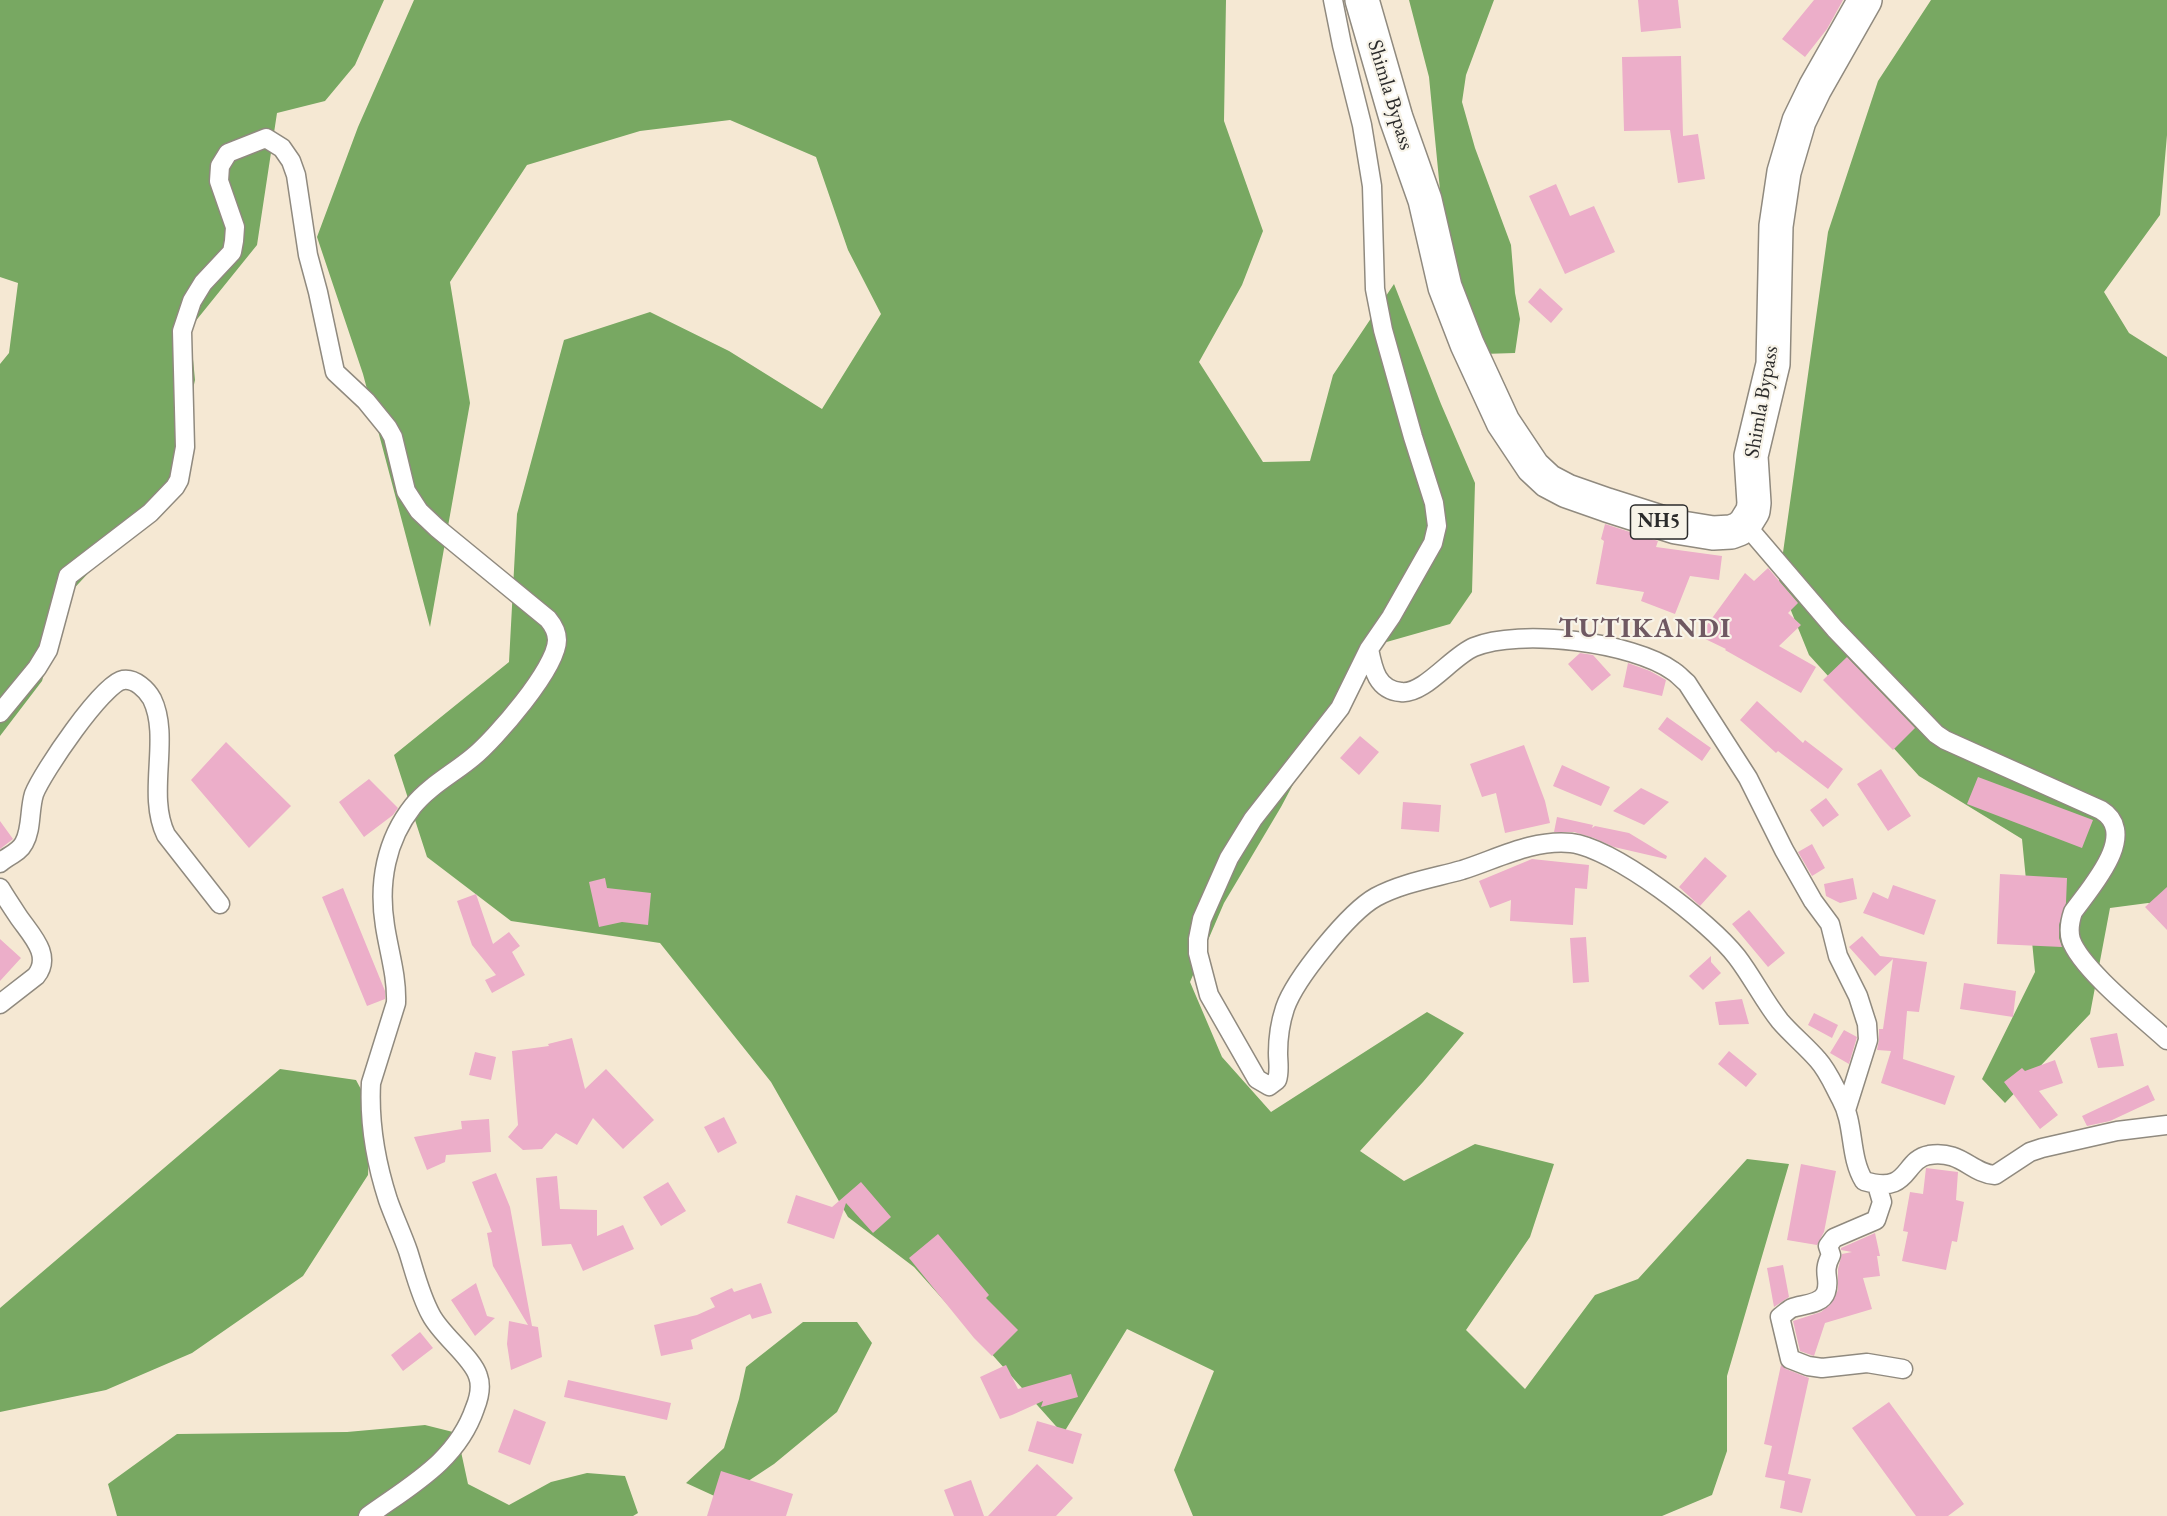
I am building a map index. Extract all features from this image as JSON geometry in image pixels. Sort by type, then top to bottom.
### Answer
[{"type":"highway","name":"Shimla Bypass","points":[[1362,0],[1396,118],[1425,200],[1445,287],[1467,344],[1503,422],[1533,467],[1548,481],[1567,490],[1676,527],[1713,533],[1731,532],[1745,524],[1750,518],[1754,503],[1750,456],[1773,364],[1776,226],[1784,172],[1799,121],[1865,0]]},
{"type":"street","points":[[1333,0],[1362,125],[1372,186],[1375,289],[1383,330],[1434,503],[1437,526],[1433,543],[1415,577],[1369,649],[1334,716],[1252,819],[1226,865],[1199,929],[1198,953],[1209,995],[1257,1079],[1269,1086],[1277,1080],[1279,1034],[1285,1008],[1295,986],[1310,965],[1356,912],[1367,903],[1402,886],[1481,864],[1539,844],[1556,842],[1574,843],[1596,850],[1637,873],[1669,895],[1735,955],[1781,1022],[1819,1061],[1831,1079],[1846,1110],[1860,1174],[1864,1181],[1877,1185],[1894,1184],[1919,1160],[1929,1155],[1955,1157],[1984,1173],[1995,1175],[2030,1152],[2042,1148],[2117,1131],[2167,1125]]},
{"type":"street","points":[[0,713],[48,650],[68,576],[150,513],[175,487],[185,447],[182,331],[192,301],[203,283],[232,252],[235,227],[218,174],[221,162],[228,153],[260,140],[266,138],[277,143],[293,167],[308,255],[335,372],[366,401],[388,428],[393,437],[402,478],[412,502],[428,521],[548,619],[555,629],[557,640],[553,657],[543,674],[486,746],[414,804],[398,826],[385,866],[382,896],[396,989],[396,1003],[371,1083],[370,1095],[378,1160],[388,1198],[424,1302],[435,1323],[476,1371],[480,1384],[473,1414],[451,1453],[432,1470],[368,1516]]},
{"type":"street","points":[[1745,524],[1835,628],[1936,734],[2101,810],[2111,818],[2115,828],[2115,847],[2073,912],[2070,921],[2071,940],[2083,960],[2126,1004],[2167,1040]]},
{"type":"street","points":[[1369,649],[1376,677],[1381,684],[1401,692],[1408,692],[1421,686],[1458,656],[1474,647],[1495,641],[1525,639],[1564,640],[1622,650],[1662,665],[1687,683],[1748,778],[1784,850],[1813,901],[1830,924],[1838,956],[1858,996],[1868,1024],[1868,1040],[1846,1110]]},
{"type":"street","points":[[0,863],[23,846],[28,834],[30,807],[38,786],[86,715],[110,687],[123,680],[129,680],[145,689],[152,699],[156,712],[158,806],[161,824],[166,835],[220,904]]},
{"type":"street","points":[[0,888],[36,941],[42,960],[40,971],[36,976],[0,1004]]},
{"type":"street","points":[[1877,1185],[1882,1202],[1876,1220],[1834,1238],[1828,1246],[1832,1255],[1825,1267],[1827,1290],[1825,1296],[1820,1300],[1790,1309],[1780,1317],[1790,1359],[1808,1366],[1822,1368],[1867,1363],[1903,1369]]},
{"type":"green space","points":[[0,0],[384,0],[355,65],[325,101],[277,113],[257,245],[190,328],[195,380],[172,483],[67,596],[42,681],[0,736],[0,364],[9,353],[18,283],[0,277]]},
{"type":"green space","points":[[414,0],[1226,0],[1224,121],[1263,231],[1242,285],[1199,362],[1263,462],[1310,461],[1333,375],[1394,284],[1475,483],[1472,592],[1450,624],[1376,645],[1330,715],[1281,807],[1224,903],[1190,982],[1222,1057],[1271,1112],[1427,1012],[1464,1033],[1360,1151],[1404,1181],[1475,1144],[1554,1164],[1530,1237],[1466,1330],[1525,1389],[1595,1295],[1638,1279],[1747,1159],[1789,1164],[1727,1376],[1727,1451],[1712,1495],[1662,1516],[1193,1516],[1174,1470],[1214,1371],[1127,1329],[1063,1434],[914,1267],[848,1217],[771,1082],[660,943],[511,921],[427,857],[394,755],[509,662],[517,514],[564,340],[650,312],[729,351],[822,409],[881,314],[848,250],[816,157],[730,120],[640,131],[527,165],[450,282],[470,403],[430,627],[363,374],[317,237],[358,127]]},
{"type":"green space","points":[[1409,0],[1494,0],[1466,75],[1462,102],[1475,148],[1511,245],[1515,293],[1520,319],[1515,353],[1483,354],[1447,262],[1429,77]]},
{"type":"green space","points":[[1931,0],[2167,0],[2167,135],[2160,215],[2104,292],[2129,333],[2167,357],[2167,908],[2148,903],[2110,908],[2090,1014],[2005,1103],[1982,1079],[2035,972],[2022,839],[1919,776],[1809,655],[1779,581],[1828,232],[1878,81]]},
{"type":"green space","points":[[280,1069],[356,1080],[371,1108],[368,1175],[303,1276],[192,1353],[106,1390],[0,1412],[0,1308]]},
{"type":"green space","points":[[803,1322],[857,1322],[872,1343],[837,1412],[774,1464],[721,1499],[686,1483],[724,1448],[746,1367]]},
{"type":"green space","points":[[425,1425],[457,1433],[468,1484],[509,1505],[551,1482],[587,1473],[625,1476],[638,1513],[633,1516],[117,1516],[108,1484],[177,1434],[347,1432]]},
{"type":"building","points":[[1638,0],[1678,0],[1681,28],[1641,32]]},
{"type":"building","points":[[1814,0],[1843,0],[1827,29],[1805,57],[1782,39]]},
{"type":"building","points":[[1681,56],[1683,136],[1698,134],[1705,179],[1678,183],[1670,130],[1624,131],[1622,57]]},
{"type":"building","points":[[1556,184],[1570,216],[1594,206],[1615,252],[1565,274],[1529,196]]},
{"type":"building","points":[[1540,288],[1563,309],[1551,323],[1528,302]]},
{"type":"building","points":[[1605,524],[1658,541],[1656,547],[1722,556],[1719,580],[1690,576],[1675,614],[1641,601],[1644,592],[1596,584]]},
{"type":"building","points":[[1768,568],[1798,603],[1788,613],[1801,625],[1779,646],[1816,667],[1801,693],[1726,649],[1699,636],[1745,573],[1754,581]]},
{"type":"building","points":[[1580,653],[1593,655],[1611,675],[1592,691],[1568,664]]},
{"type":"building","points":[[1847,657],[1915,728],[1893,750],[1823,680]]},
{"type":"building","points":[[1628,663],[1666,680],[1662,696],[1623,687]]},
{"type":"building","points":[[1757,701],[1803,743],[1805,740],[1843,769],[1828,789],[1778,751],[1776,753],[1740,720]]},
{"type":"building","points":[[1667,717],[1711,748],[1702,761],[1658,729]]},
{"type":"building","points":[[1360,736],[1379,752],[1359,775],[1340,758]]},
{"type":"building","points":[[226,742],[291,806],[249,848],[191,780]]},
{"type":"building","points":[[1524,745],[1545,801],[1550,823],[1505,833],[1496,793],[1482,797],[1470,764]]},
{"type":"building","points":[[1562,765],[1610,787],[1601,806],[1553,786]]},
{"type":"building","points":[[1881,769],[1911,816],[1888,831],[1857,784]]},
{"type":"building","points":[[1978,777],[2093,820],[2082,848],[1967,804]]},
{"type":"building","points":[[369,779],[398,808],[393,815],[364,837],[339,802]]},
{"type":"building","points":[[1641,788],[1669,802],[1644,825],[1613,811]]},
{"type":"building","points":[[1826,798],[1839,815],[1823,827],[1810,810]]},
{"type":"building","points":[[1403,802],[1441,805],[1439,832],[1401,829]]},
{"type":"building","points":[[1557,817],[1593,825],[1592,828],[1595,826],[1629,833],[1667,856],[1666,859],[1614,847],[1574,832],[1554,832]]},
{"type":"building","points":[[0,821],[13,839],[0,849]]},
{"type":"building","points":[[1812,844],[1825,868],[1812,876],[1798,852]]},
{"type":"building","points":[[1705,857],[1727,876],[1700,906],[1679,887]]},
{"type":"building","points":[[1532,859],[1589,865],[1587,889],[1575,888],[1573,925],[1510,921],[1511,900],[1490,908],[1479,881]]},
{"type":"building","points":[[2000,874],[2067,878],[2066,903],[2059,925],[2062,947],[1997,944]]},
{"type":"building","points":[[605,878],[607,888],[651,893],[648,925],[622,922],[599,927],[589,882]]},
{"type":"building","points":[[1853,878],[1857,899],[1840,903],[1826,896],[1824,884]]},
{"type":"building","points":[[1893,885],[1936,900],[1924,935],[1863,913],[1873,892],[1888,899]]},
{"type":"building","points":[[2167,887],[2167,930],[2145,907]]},
{"type":"building","points":[[343,888],[385,991],[385,999],[367,1006],[322,897]]},
{"type":"building","points":[[476,894],[493,944],[509,932],[520,946],[512,952],[525,975],[492,993],[485,980],[496,975],[472,945],[457,901]]},
{"type":"building","points":[[1749,910],[1785,953],[1768,967],[1732,924]]},
{"type":"building","points":[[1862,936],[1880,956],[1927,962],[1919,1012],[1907,1011],[1903,1059],[1955,1076],[1945,1105],[1881,1083],[1891,1051],[1877,1050],[1879,1029],[1883,1029],[1893,959],[1875,976],[1849,947]]},
{"type":"building","points":[[1586,937],[1589,982],[1573,983],[1570,938]]},
{"type":"building","points":[[0,939],[21,958],[0,981]]},
{"type":"building","points":[[1711,956],[1711,962],[1721,973],[1703,990],[1689,976]]},
{"type":"building","points":[[1964,983],[2016,991],[2013,1017],[1960,1009]]},
{"type":"building","points":[[1742,999],[1749,1024],[1719,1025],[1715,1002]]},
{"type":"building","points":[[1814,1013],[1838,1025],[1832,1038],[1808,1025]]},
{"type":"building","points":[[1844,1030],[1857,1037],[1849,1064],[1830,1053]]},
{"type":"building","points":[[2117,1033],[2124,1066],[2098,1068],[2090,1038]]},
{"type":"building","points":[[572,1038],[585,1089],[606,1069],[654,1120],[623,1149],[593,1118],[577,1145],[556,1133],[542,1149],[523,1150],[508,1137],[518,1125],[512,1051],[549,1046],[548,1044]]},
{"type":"building","points":[[1729,1051],[1757,1074],[1746,1087],[1718,1064]]},
{"type":"building","points":[[475,1052],[496,1057],[491,1080],[469,1075]]},
{"type":"building","points":[[2055,1060],[2063,1083],[2039,1091],[2058,1115],[2040,1129],[2004,1082],[2022,1068],[2025,1071]]},
{"type":"building","points":[[2148,1085],[2155,1100],[2110,1121],[2087,1126],[2082,1116]]},
{"type":"building","points":[[724,1117],[737,1143],[718,1153],[704,1127]]},
{"type":"building","points":[[489,1119],[491,1152],[446,1155],[445,1162],[427,1170],[414,1137],[462,1129],[461,1121]]},
{"type":"building","points":[[1801,1164],[1836,1171],[1824,1232],[1817,1245],[1787,1240]]},
{"type":"building","points":[[1926,1168],[1958,1172],[1956,1200],[1964,1202],[1957,1242],[1952,1241],[1946,1270],[1902,1261],[1908,1232],[1903,1231],[1910,1192],[1923,1194]]},
{"type":"building","points":[[496,1173],[510,1207],[532,1326],[538,1327],[542,1357],[511,1370],[507,1344],[509,1321],[528,1325],[493,1266],[487,1233],[492,1232],[472,1182]]},
{"type":"building","points":[[557,1176],[560,1209],[597,1210],[597,1236],[623,1225],[634,1249],[583,1271],[571,1244],[542,1246],[536,1178]]},
{"type":"building","points":[[668,1182],[686,1211],[661,1226],[643,1197]]},
{"type":"building","points":[[861,1182],[891,1217],[873,1233],[846,1203],[834,1239],[787,1223],[796,1195],[832,1207]]},
{"type":"building","points":[[1875,1233],[1880,1256],[1877,1256],[1880,1276],[1863,1278],[1872,1309],[1825,1323],[1814,1356],[1800,1351],[1793,1321],[1821,1312],[1831,1304],[1838,1290],[1838,1269],[1842,1254],[1852,1252],[1841,1250],[1841,1248]]},
{"type":"building","points":[[938,1234],[989,1295],[986,1298],[1018,1330],[992,1356],[974,1338],[909,1258]]},
{"type":"building","points":[[1783,1265],[1789,1297],[1774,1307],[1767,1268]]},
{"type":"building","points":[[476,1283],[487,1316],[495,1318],[475,1336],[451,1300]]},
{"type":"building","points":[[761,1283],[772,1313],[752,1319],[750,1314],[691,1340],[693,1349],[661,1356],[654,1325],[697,1315],[715,1307],[710,1298],[732,1288],[734,1292]]},
{"type":"building","points":[[420,1332],[433,1348],[403,1371],[391,1355]]},
{"type":"building","points":[[1006,1365],[1018,1389],[1071,1374],[1078,1397],[1041,1407],[1043,1401],[1000,1419],[980,1377]]},
{"type":"building","points":[[1781,1365],[1809,1378],[1788,1474],[1811,1479],[1802,1513],[1780,1508],[1785,1481],[1765,1477],[1772,1446],[1764,1444]]},
{"type":"building","points":[[568,1380],[671,1403],[667,1420],[564,1397]]},
{"type":"building","points":[[1889,1402],[1964,1504],[1948,1516],[1916,1516],[1852,1428]]},
{"type":"building","points":[[514,1409],[546,1422],[530,1465],[498,1452]]},
{"type":"building","points":[[1037,1421],[1082,1434],[1073,1464],[1028,1451]]},
{"type":"building","points":[[1037,1464],[1073,1498],[1056,1516],[988,1516]]},
{"type":"building","points":[[721,1471],[793,1494],[786,1516],[707,1516]]},
{"type":"building","points":[[971,1480],[984,1516],[954,1516],[944,1490]]},
{"type":"district","name":"TUTIKANDI","points":[[1645,630]]}]
